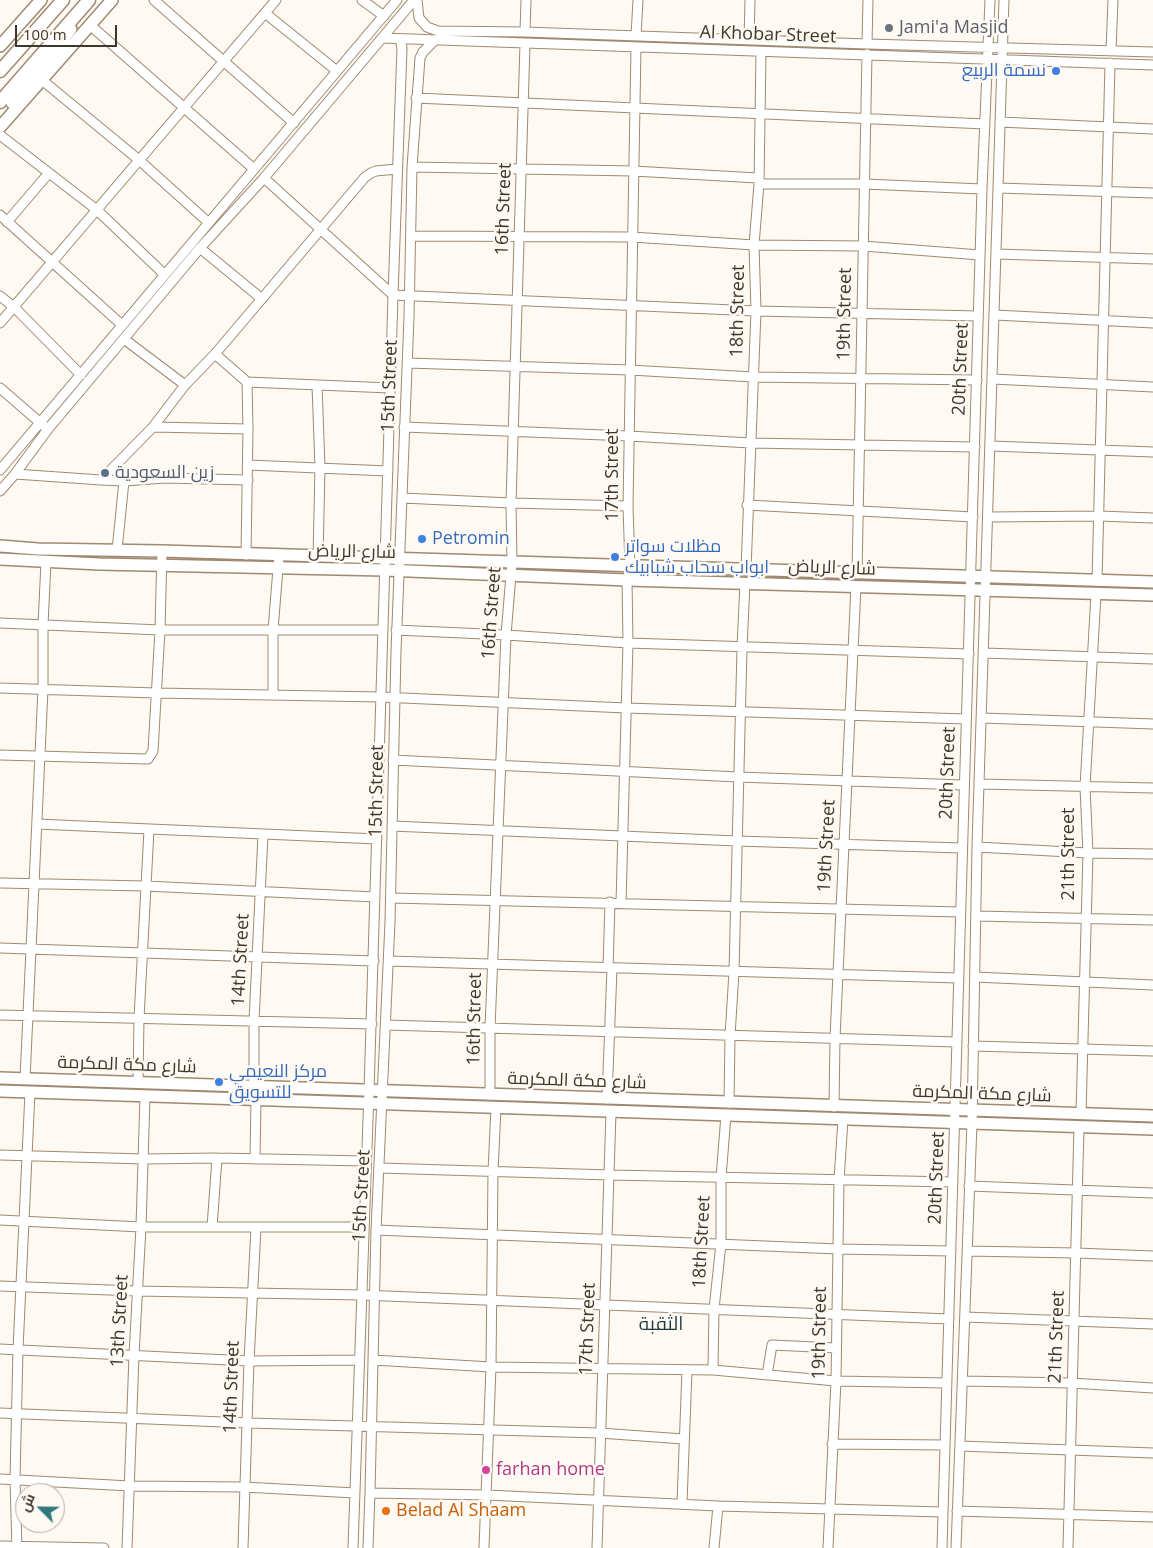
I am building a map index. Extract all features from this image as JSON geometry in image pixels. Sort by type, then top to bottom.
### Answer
[{"type":"highway","points":[[3,67],[62,0]]},
{"type":"highway","points":[[0,102],[90,0]]},
{"type":"main road","points":[[20,23],[30,0]]},
{"type":"main road","points":[[0,46],[41,0]]},
{"type":"main road","points":[[0,118],[94,0]]},
{"type":"main road","points":[[0,127],[112,0]]},
{"type":"main road","name":"شارع الرياض","points":[[0,546],[38,549],[162,551],[318,557],[400,565],[512,569],[630,567],[1153,582]]},
{"type":"main road","name":"شارع الرياض","points":[[0,559],[46,562],[307,569],[385,564]]},
{"type":"main road","name":"شارع الرياض","points":[[512,569],[627,580],[1153,596]]},
{"type":"main road","name":"شارع مكة المكرمة","points":[[0,1078],[834,1107],[1079,1127],[1153,1129]]},
{"type":"main road","name":"شارع مكة المكرمة","points":[[0,1091],[844,1119],[956,1116]]},
{"type":"main road","name":"شارع مكة المكرمة","points":[[972,1117],[1081,1114],[1153,1116]]},
{"type":"street","points":[[154,0],[294,123]]},
{"type":"street","points":[[0,323],[276,0]]},
{"type":"street","points":[[362,0],[384,16]]},
{"type":"street","points":[[0,470],[397,0]]},
{"type":"street","points":[[0,491],[48,429],[200,248],[264,178],[416,0]]},
{"type":"street","name":"Al Khobar Street","points":[[416,0],[419,18],[427,27],[438,31],[525,32],[749,40],[989,60],[1153,65]]},
{"type":"street","points":[[525,32],[526,0]]},
{"type":"street","points":[[636,36],[638,0]]},
{"type":"street","points":[[749,40],[750,0]]},
{"type":"street","name":"19th Street","points":[[857,574],[868,0]]},
{"type":"street","name":"20th Street","points":[[942,1548],[956,1116],[963,784],[990,0]]},
{"type":"street","name":"20th Street","points":[[956,1548],[972,1117],[977,847],[985,654],[1004,0]]},
{"type":"street","points":[[1111,51],[1113,0]]},
{"type":"street","points":[[265,13],[337,71]]},
{"type":"street","points":[[90,25],[254,169]]},
{"type":"street","points":[[465,42],[466,32]]},
{"type":"street","name":"Al Khobar Street","points":[[383,38],[761,52],[989,47],[1153,52]]},
{"type":"street","name":"15th Street","points":[[353,1548],[374,960],[390,388],[402,48],[400,39]]},
{"type":"street","name":"15th Street","points":[[368,1548],[376,1230],[389,961],[396,630],[400,565],[412,170],[420,58],[434,41]]},
{"type":"street","name":"16th Street","points":[[490,1095],[490,1028],[503,702],[506,635],[512,569],[511,503],[525,44]]},
{"type":"street","name":"17th Street","points":[[621,903],[623,771],[628,643],[627,580],[630,567],[628,506],[636,46]]},
{"type":"street","name":"18th Street","points":[[746,570],[747,505],[756,311],[754,245],[758,181],[761,52]]},
{"type":"street","points":[[1097,581],[1110,64]]},
{"type":"street","points":[[42,80],[139,160],[209,223]]},
{"type":"street","points":[[401,82],[418,82]]},
{"type":"street","points":[[416,98],[985,124]]},
{"type":"street","points":[[1000,122],[1153,129]]},
{"type":"street","points":[[0,135],[96,210],[165,275]]},
{"type":"street","points":[[101,480],[153,427],[185,385],[215,354],[371,172],[521,169],[633,171],[758,181],[982,189]]},
{"type":"street","points":[[48,174],[3,218],[122,325]]},
{"type":"street","points":[[264,178],[393,295],[756,311],[978,316]]},
{"type":"street","points":[[998,188],[1153,193]]},
{"type":"street","points":[[411,236],[632,238],[754,245],[863,246],[980,255]]},
{"type":"street","points":[[200,248],[262,299]]},
{"type":"street","points":[[996,254],[1153,259]]},
{"type":"street","points":[[0,296],[14,307],[81,375]]},
{"type":"street","points":[[995,315],[1153,323]]},
{"type":"street","points":[[124,339],[185,385]]},
{"type":"street","points":[[215,354],[247,382],[390,388]]},
{"type":"street","points":[[407,363],[630,370],[753,377],[976,380]]},
{"type":"street","points":[[993,379],[1102,386],[1153,387]]},
{"type":"street","points":[[246,555],[248,480],[247,382]]},
{"type":"street","points":[[317,385],[320,468],[318,557]]},
{"type":"street","points":[[0,388],[48,429]]},
{"type":"street","points":[[153,427],[248,429]]},
{"type":"street","points":[[404,427],[750,443],[975,447]]},
{"type":"street","points":[[991,446],[1153,452]]},
{"type":"street","points":[[248,466],[388,471]]},
{"type":"street","points":[[15,474],[124,481],[165,478],[248,480]]},
{"type":"street","points":[[118,550],[124,481]]},
{"type":"street","points":[[402,498],[628,506]]},
{"type":"street","points":[[747,505],[973,517]]},
{"type":"street","points":[[988,517],[1099,516],[1153,518]]},
{"type":"street","points":[[0,755],[148,758],[153,751],[160,630],[162,551]]},
{"type":"street","points":[[273,695],[273,630],[279,556]]},
{"type":"street","points":[[25,1079],[43,689],[43,625],[46,562]]},
{"type":"street","points":[[729,1103],[745,583]]},
{"type":"street","name":"19th Street","points":[[834,1107],[835,1038],[856,586]]},
{"type":"street","name":"21th Street","points":[[1081,1114],[1088,853],[1085,787],[1096,594]]},
{"type":"street","points":[[0,623],[160,630],[383,630]]},
{"type":"street","points":[[396,630],[742,648],[968,654]]},
{"type":"street","points":[[985,654],[1153,659]]},
{"type":"street","points":[[0,688],[381,697],[626,708],[966,719]]},
{"type":"street","points":[[982,718],[1153,724]]},
{"type":"street","points":[[394,760],[738,777],[963,784]]},
{"type":"street","points":[[980,784],[1153,788]]},
{"type":"street","points":[[37,824],[377,839]]},
{"type":"street","points":[[392,826],[737,841],[962,848]]},
{"type":"street","points":[[138,1083],[139,1018],[149,830]]},
{"type":"street","name":"14th Street","points":[[254,1087],[254,1021],[263,835]]},
{"type":"street","points":[[977,847],[1088,853],[1153,854]]},
{"type":"street","points":[[0,883],[146,886],[375,897]]},
{"type":"street","points":[[391,898],[960,912]]},
{"type":"street","points":[[607,1099],[610,902]]},
{"type":"street","points":[[977,916],[1153,920]]},
{"type":"street","points":[[0,948],[374,960]]},
{"type":"street","points":[[389,961],[958,978]]},
{"type":"street","points":[[974,977],[1153,985]]},
{"type":"street","points":[[0,1014],[372,1024]]},
{"type":"street","points":[[386,1025],[957,1042]]},
{"type":"street","points":[[973,1046],[1153,1052]]},
{"type":"street","points":[[17,1547],[15,1480],[18,1350],[30,1092]]},
{"type":"street","name":"13th Street","points":[[127,1548],[144,1159],[145,1096]]},
{"type":"street","points":[[256,1100],[256,1159]]},
{"type":"street","points":[[484,1548],[491,1367],[492,1171],[496,1108]]},
{"type":"street","name":"17th Street","points":[[597,1548],[611,1112]]},
{"type":"street","name":"18th Street","points":[[713,1370],[714,1309],[721,1244],[721,1178],[726,1115]]},
{"type":"street","name":"19th Street","points":[[828,1548],[836,1381],[839,1180],[844,1119]]},
{"type":"street","name":"21th Street","points":[[1068,1548],[1079,1127]]},
{"type":"street","points":[[0,1154],[144,1159],[217,1158],[366,1161]]},
{"type":"street","points":[[212,1227],[217,1158]]},
{"type":"street","points":[[380,1168],[721,1178],[953,1182]]},
{"type":"street","points":[[969,1186],[1153,1194]]},
{"type":"street","points":[[0,1220],[141,1227],[364,1227]]},
{"type":"street","name":"14th Street","points":[[243,1548],[249,1361],[256,1228]]},
{"type":"street","points":[[376,1230],[838,1249],[951,1251]]},
{"type":"street","points":[[967,1251],[1153,1256]]},
{"type":"street","points":[[0,1286],[137,1291],[362,1295],[949,1319]]},
{"type":"street","points":[[965,1317],[1153,1324]]},
{"type":"street","points":[[767,1375],[772,1345],[836,1348]]},
{"type":"street","points":[[0,1349],[249,1361],[359,1360]]},
{"type":"street","points":[[373,1360],[491,1367],[713,1370],[836,1381],[946,1383]]},
{"type":"street","points":[[682,1504],[687,1370]]},
{"type":"street","points":[[963,1381],[1071,1383],[1153,1388]]},
{"type":"street","points":[[0,1414],[488,1431],[600,1433],[683,1439]]},
{"type":"street","points":[[832,1444],[945,1445]]},
{"type":"street","points":[[960,1446],[1153,1453]]},
{"type":"street","points":[[0,1479],[130,1486],[244,1488],[355,1493]]},
{"type":"street","points":[[370,1493],[487,1495],[718,1506],[943,1512]]},
{"type":"street","points":[[714,1548],[718,1506]]},
{"type":"street","points":[[956,1511],[1153,1518]]},
{"type":"street","points":[[0,1546],[104,1548]]},
{"type":"place","name":"Jami'a Masjid","points":[[889,28]]},
{"type":"place","name":"نسمة الربيع","points":[[1056,71]]},
{"type":"place","name":"زين السعودية","points":[[105,473]]},
{"type":"place","name":"Petromin","points":[[422,539]]},
{"type":"place","name":"مظلات سواتر ابواب سحاب شبابيك","points":[[615,557]]},
{"type":"place","name":"مركز النعيمي للتسويق","points":[[219,1082]]},
{"type":"place","name":"farhan home","points":[[486,1470]]},
{"type":"place","name":"Belad Al Shaam","points":[[386,1511]]},
{"type":"district","name":"الثقبة","points":[[661,1325]]}]
